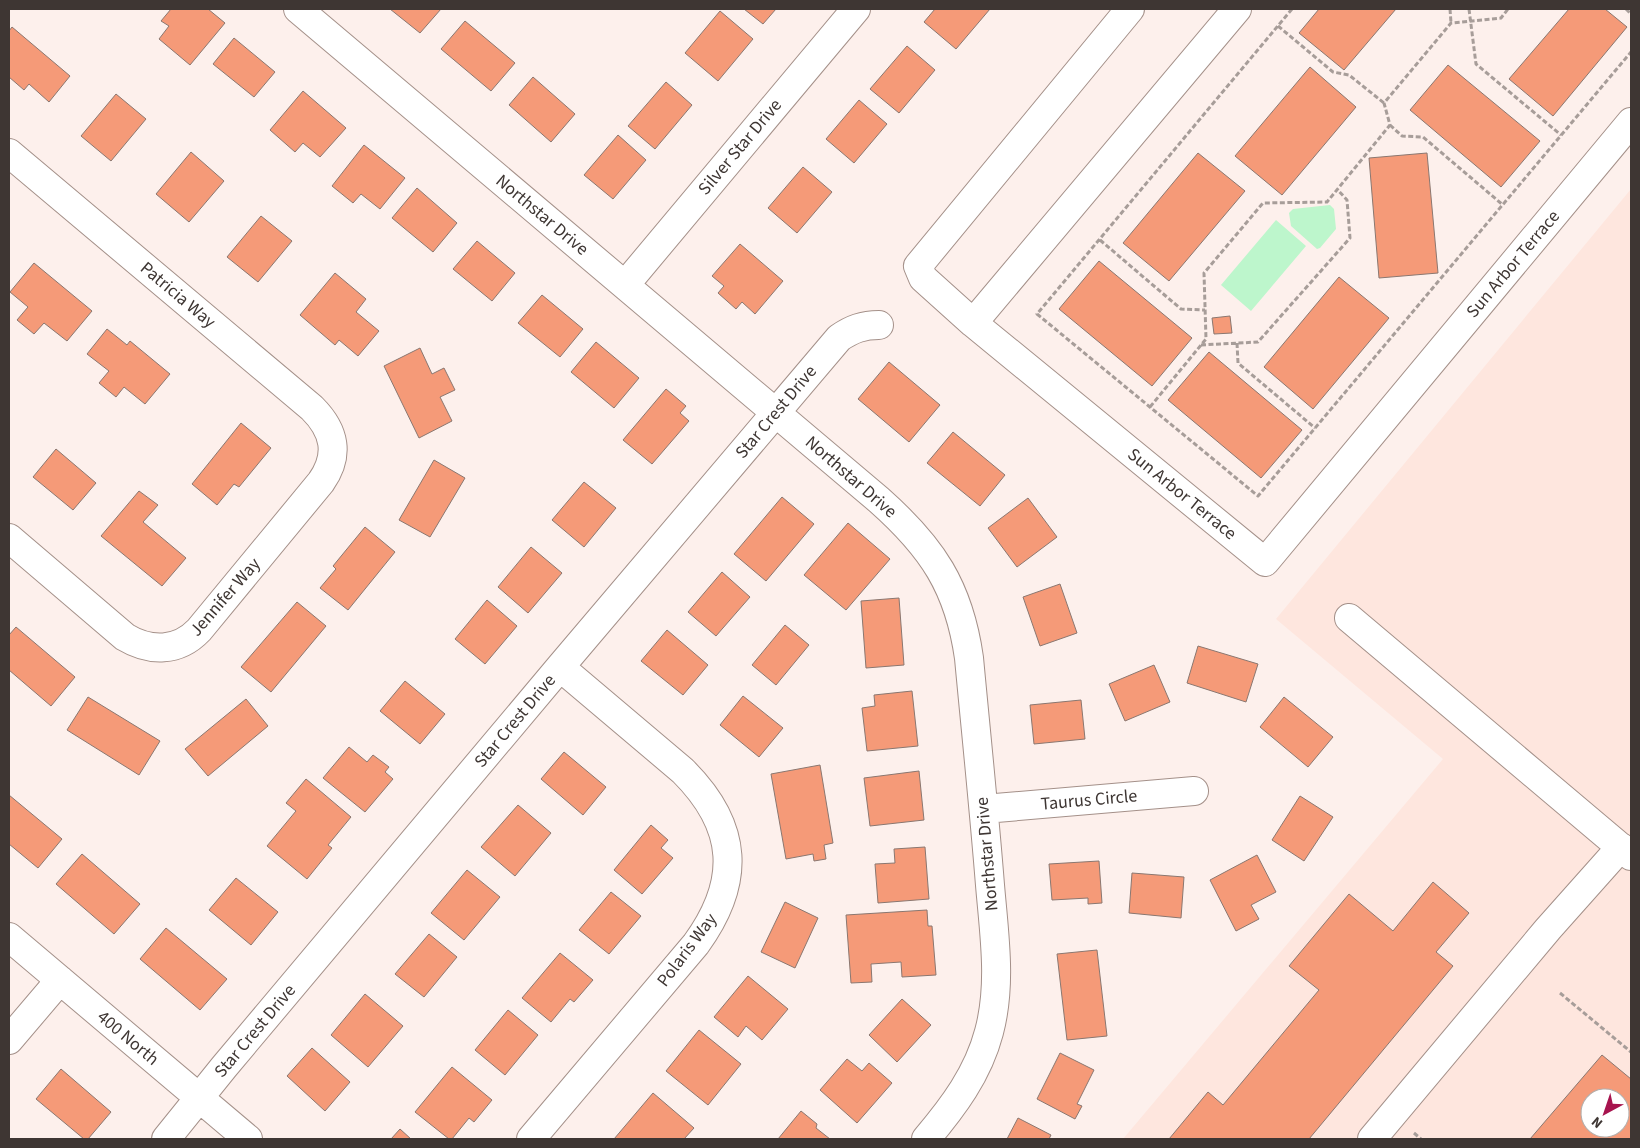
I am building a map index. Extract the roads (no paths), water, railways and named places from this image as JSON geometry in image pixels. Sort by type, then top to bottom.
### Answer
[{"type":"street","name":"Northstar Drive","points":[[298,9],[899,518],[924,546],[948,584],[959,608],[965,633],[984,809],[996,972],[989,1032],[969,1082],[955,1104],[926,1139]]},
{"type":"street","name":"Silver Star Drive","points":[[624,285],[856,9]]},
{"type":"street","points":[[1130,9],[918,266],[923,278],[973,323],[1237,9]]},
{"type":"street","name":"Sun Arbor Terrace","points":[[973,323],[1265,562],[1631,122]]},
{"type":"street","name":"Patricia Way","points":[[11,160],[312,408],[327,426],[333,448]]},
{"type":"street","name":"Star Crest Drive","points":[[166,1139],[224,1067],[560,667],[839,338],[850,330],[864,325],[879,325]]},
{"type":"street","name":"Jennifer Way","points":[[9,538],[125,637],[147,647],[170,647],[194,636],[321,482],[330,467],[333,448]]},
{"type":"street","points":[[1349,618],[1626,851],[1548,929],[1372,1139]]},
{"type":"street","name":"Polaris Way","points":[[531,1139],[704,933],[717,910],[725,890],[727,868],[726,846],[722,825],[712,805],[699,787],[683,771],[560,667]]},
{"type":"street","name":"Taurus Circle","points":[[984,809],[1194,791]]},
{"type":"street","name":"400 North","points":[[9,937],[248,1139]]},
{"type":"street","points":[[9,1040],[60,980]]}]
